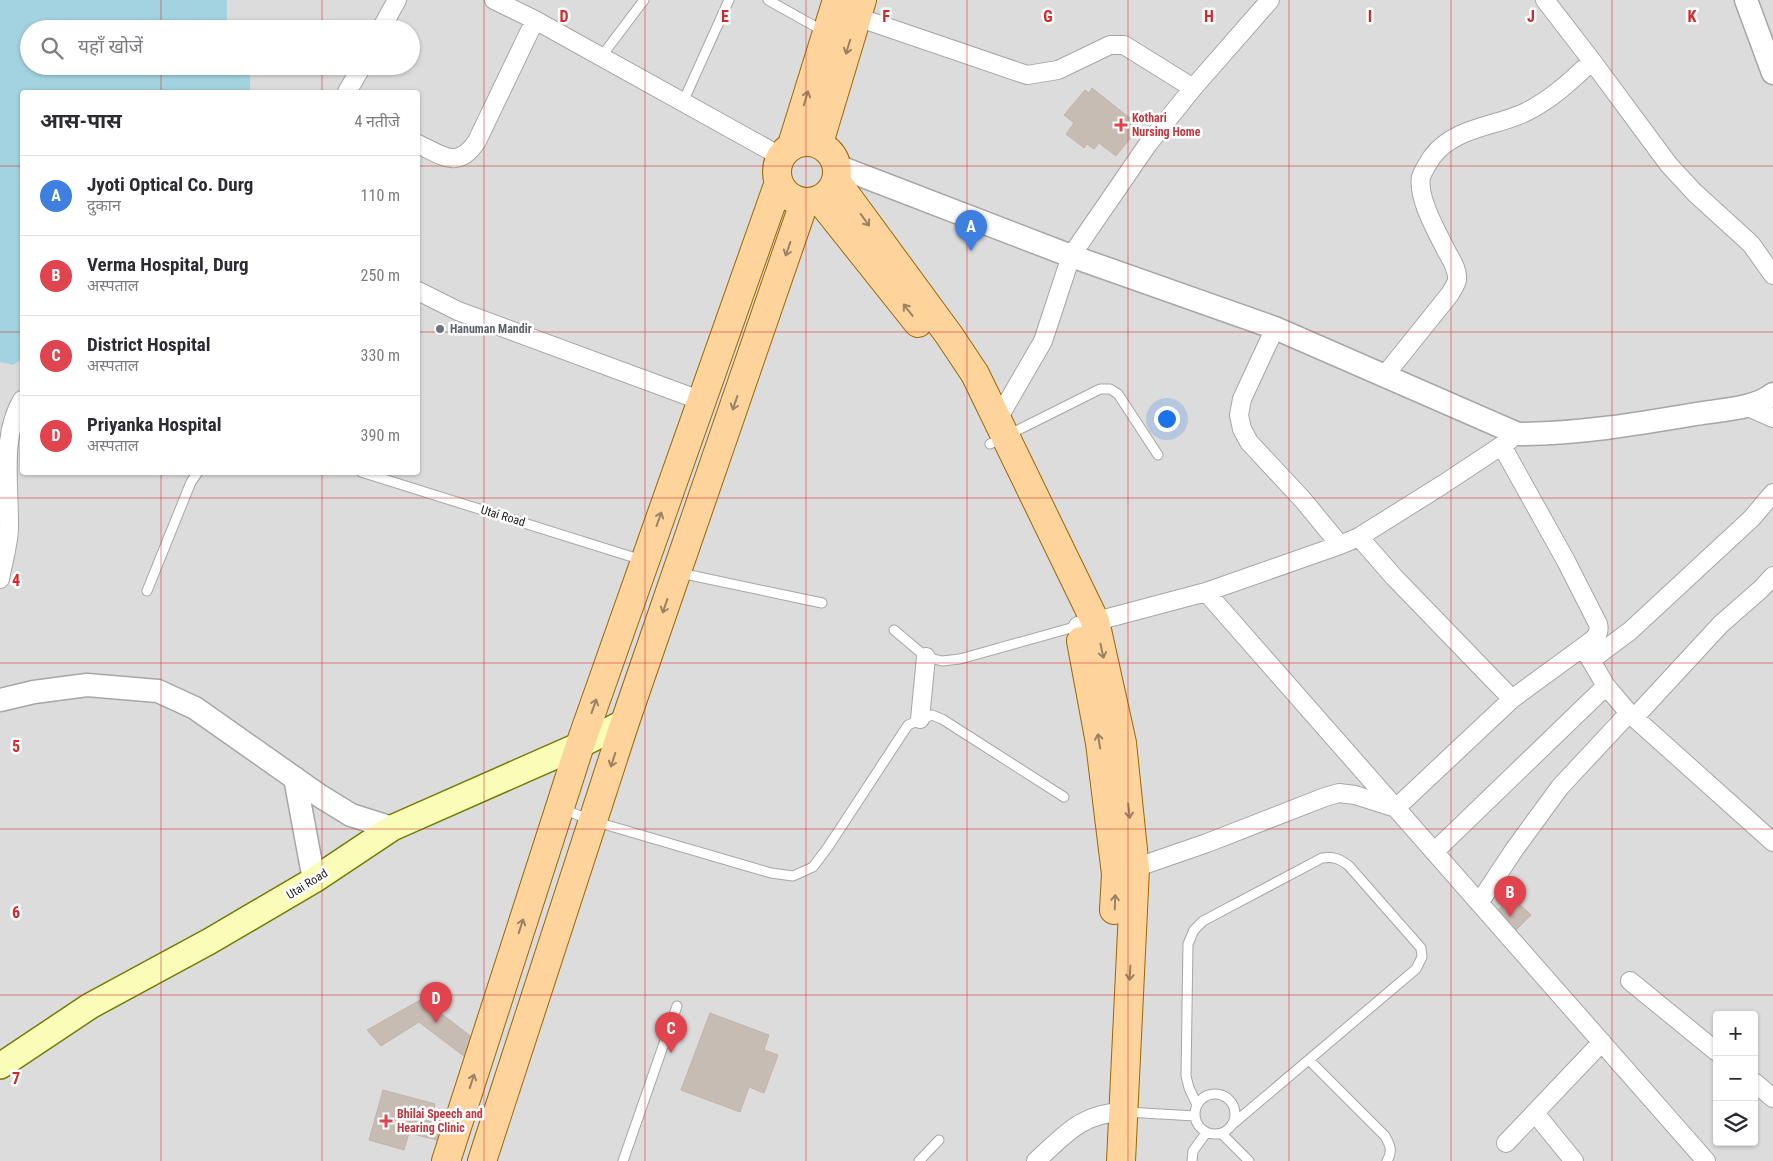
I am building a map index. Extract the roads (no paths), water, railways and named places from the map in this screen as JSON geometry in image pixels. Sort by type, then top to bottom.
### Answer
[{"type":"main road","points":[[446,1161],[580,745],[778,185],[776,171],[786,151],[827,33],[852,6]]},
{"type":"main road","points":[[819,143],[852,6]]},
{"type":"main road","points":[[482,1161],[625,722],[677,572],[824,187],[830,152],[819,143],[805,141],[786,151]]},
{"type":"main road","points":[[778,185],[789,198],[824,187]]},
{"type":"main road","points":[[824,187],[949,336],[976,374],[998,433],[1086,623],[1122,743],[1126,872],[1115,1112],[1105,1161]]},
{"type":"main road","name":"Utai Road","points":[[0,1066],[90,1006],[210,941],[314,880],[392,828],[580,745],[625,722]]},
{"type":"main road","points":[[1115,1112],[1121,1161]]},
{"type":"street","points":[[386,20],[397,0]]},
{"type":"street","points":[[494,0],[683,102],[786,151]]},
{"type":"street","points":[[998,433],[1043,341],[1071,256],[1148,144],[1193,88],[1270,0]]},
{"type":"street","points":[[1545,0],[1669,165],[1695,193],[1751,244],[1773,275]]},
{"type":"street","points":[[1746,0],[1773,73]]},
{"type":"street","points":[[852,6],[1027,75],[1058,70],[1110,45],[1124,45],[1193,88]]},
{"type":"street","points":[[420,145],[452,159],[469,153],[477,141],[534,20]]},
{"type":"street","points":[[1385,375],[1450,294],[1457,280],[1455,268],[1434,226],[1420,184],[1421,175],[1431,159],[1441,146],[1457,136],[1524,113],[1543,103],[1563,88],[1592,61]]},
{"type":"street","points":[[348,90],[357,75]]},
{"type":"street","points":[[824,187],[1071,256],[1275,328],[1385,375],[1510,440],[1566,561],[1598,624],[1598,636],[1587,654]]},
{"type":"street","points":[[420,292],[458,310],[702,401]]},
{"type":"street","points":[[1275,328],[1242,399],[1239,414],[1242,429],[1249,442],[1303,500],[1340,545]]},
{"type":"street","points":[[1086,623],[1206,592],[1340,545],[1442,486],[1510,440],[1617,427],[1746,406],[1773,394]]},
{"type":"street","points":[[0,579],[9,528],[7,460],[12,429],[20,403]]},
{"type":"street","points":[[1746,406],[1773,418]]},
{"type":"street","points":[[1396,808],[1512,699],[1587,654],[1630,631],[1752,518],[1773,493]]},
{"type":"street","points":[[1358,536],[1394,577],[1512,699]]},
{"type":"street","points":[[1480,903],[1524,836],[1560,787],[1721,624],[1773,576]]},
{"type":"street","points":[[1206,592],[1706,1161]]},
{"type":"street","points":[[1587,654],[1606,686],[1631,716],[1772,839]]},
{"type":"street","points":[[920,719],[926,657]]},
{"type":"street","points":[[0,700],[34,692],[87,685],[158,691],[196,708],[351,815],[392,828]]},
{"type":"street","points":[[1434,852],[1606,686]]},
{"type":"street","points":[[295,778],[314,880]]},
{"type":"street","points":[[1126,872],[1339,793],[1355,795],[1396,808]]},
{"type":"street","points":[[1630,981],[1713,1049]]},
{"type":"street","points":[[1506,1143],[1602,1042]]},
{"type":"street","points":[[1758,1085],[1773,1098]]},
{"type":"street","points":[[1036,1161],[1073,1127],[1090,1118],[1115,1112]]},
{"type":"street","points":[[1535,1113],[1574,1161]]},
{"type":"lane","points":[[601,57],[644,0]]},
{"type":"lane","points":[[683,102],[729,0]]},
{"type":"lane","points":[[768,0],[827,33]]},
{"type":"lane","points":[[998,433],[1100,389],[1110,389],[1118,394],[1158,455]]},
{"type":"lane","points":[[148,591],[191,482],[196,475]]},
{"type":"lane","name":"Utai Road","points":[[371,475],[645,560]]},
{"type":"lane","points":[[677,572],[822,603]]},
{"type":"lane","points":[[894,630],[926,657],[942,661],[960,659],[1086,623]]},
{"type":"lane","points":[[559,808],[593,820],[771,873],[793,876],[813,867],[908,725],[932,715],[942,719],[1064,797]]},
{"type":"lane","points":[[1197,1105],[1186,1076],[1188,944],[1194,930],[1204,921],[1322,858],[1332,856],[1341,860],[1349,866],[1421,948],[1422,957],[1416,969],[1234,1123],[1227,1131],[1217,1135],[1206,1133],[1198,1126],[1195,1116],[1197,1105],[1203,1098],[1211,1094],[1220,1094],[1228,1098],[1234,1105],[1236,1114],[1234,1123]]},
{"type":"lane","points":[[623,1161],[677,1006]]},
{"type":"lane","points":[[1308,1060],[1385,1136],[1390,1146],[1391,1155],[1387,1161]]},
{"type":"lane","points":[[1115,1112],[1195,1116]]},
{"type":"lane","points":[[1192,1161],[1193,1151],[1206,1133]]},
{"type":"lane","points":[[1222,1134],[1249,1161]]},
{"type":"lane","points":[[919,1161],[939,1140]]},
{"type":"water","points":[[0,0],[227,0],[227,20],[20,20],[20,75],[250,75],[250,90],[20,90],[20,360],[13,365],[0,362]]},
{"type":"place","name":"Kothari Nursing Home","points":[[1121,125]]},
{"type":"place","name":"Jyoti Optical Co. Durg","points":[[971,251]]},
{"type":"place","name":"Hanuman Mandir","points":[[440,329]]},
{"type":"place","name":"Verma Hospital, Durg","points":[[1510,917]]},
{"type":"place","name":"Priyanka Hospital","points":[[436,1023]]},
{"type":"place","name":"District Hospital","points":[[671,1053]]},
{"type":"place","name":"Bhilai Speech and Hearing Clinic","points":[[386,1121]]}]
